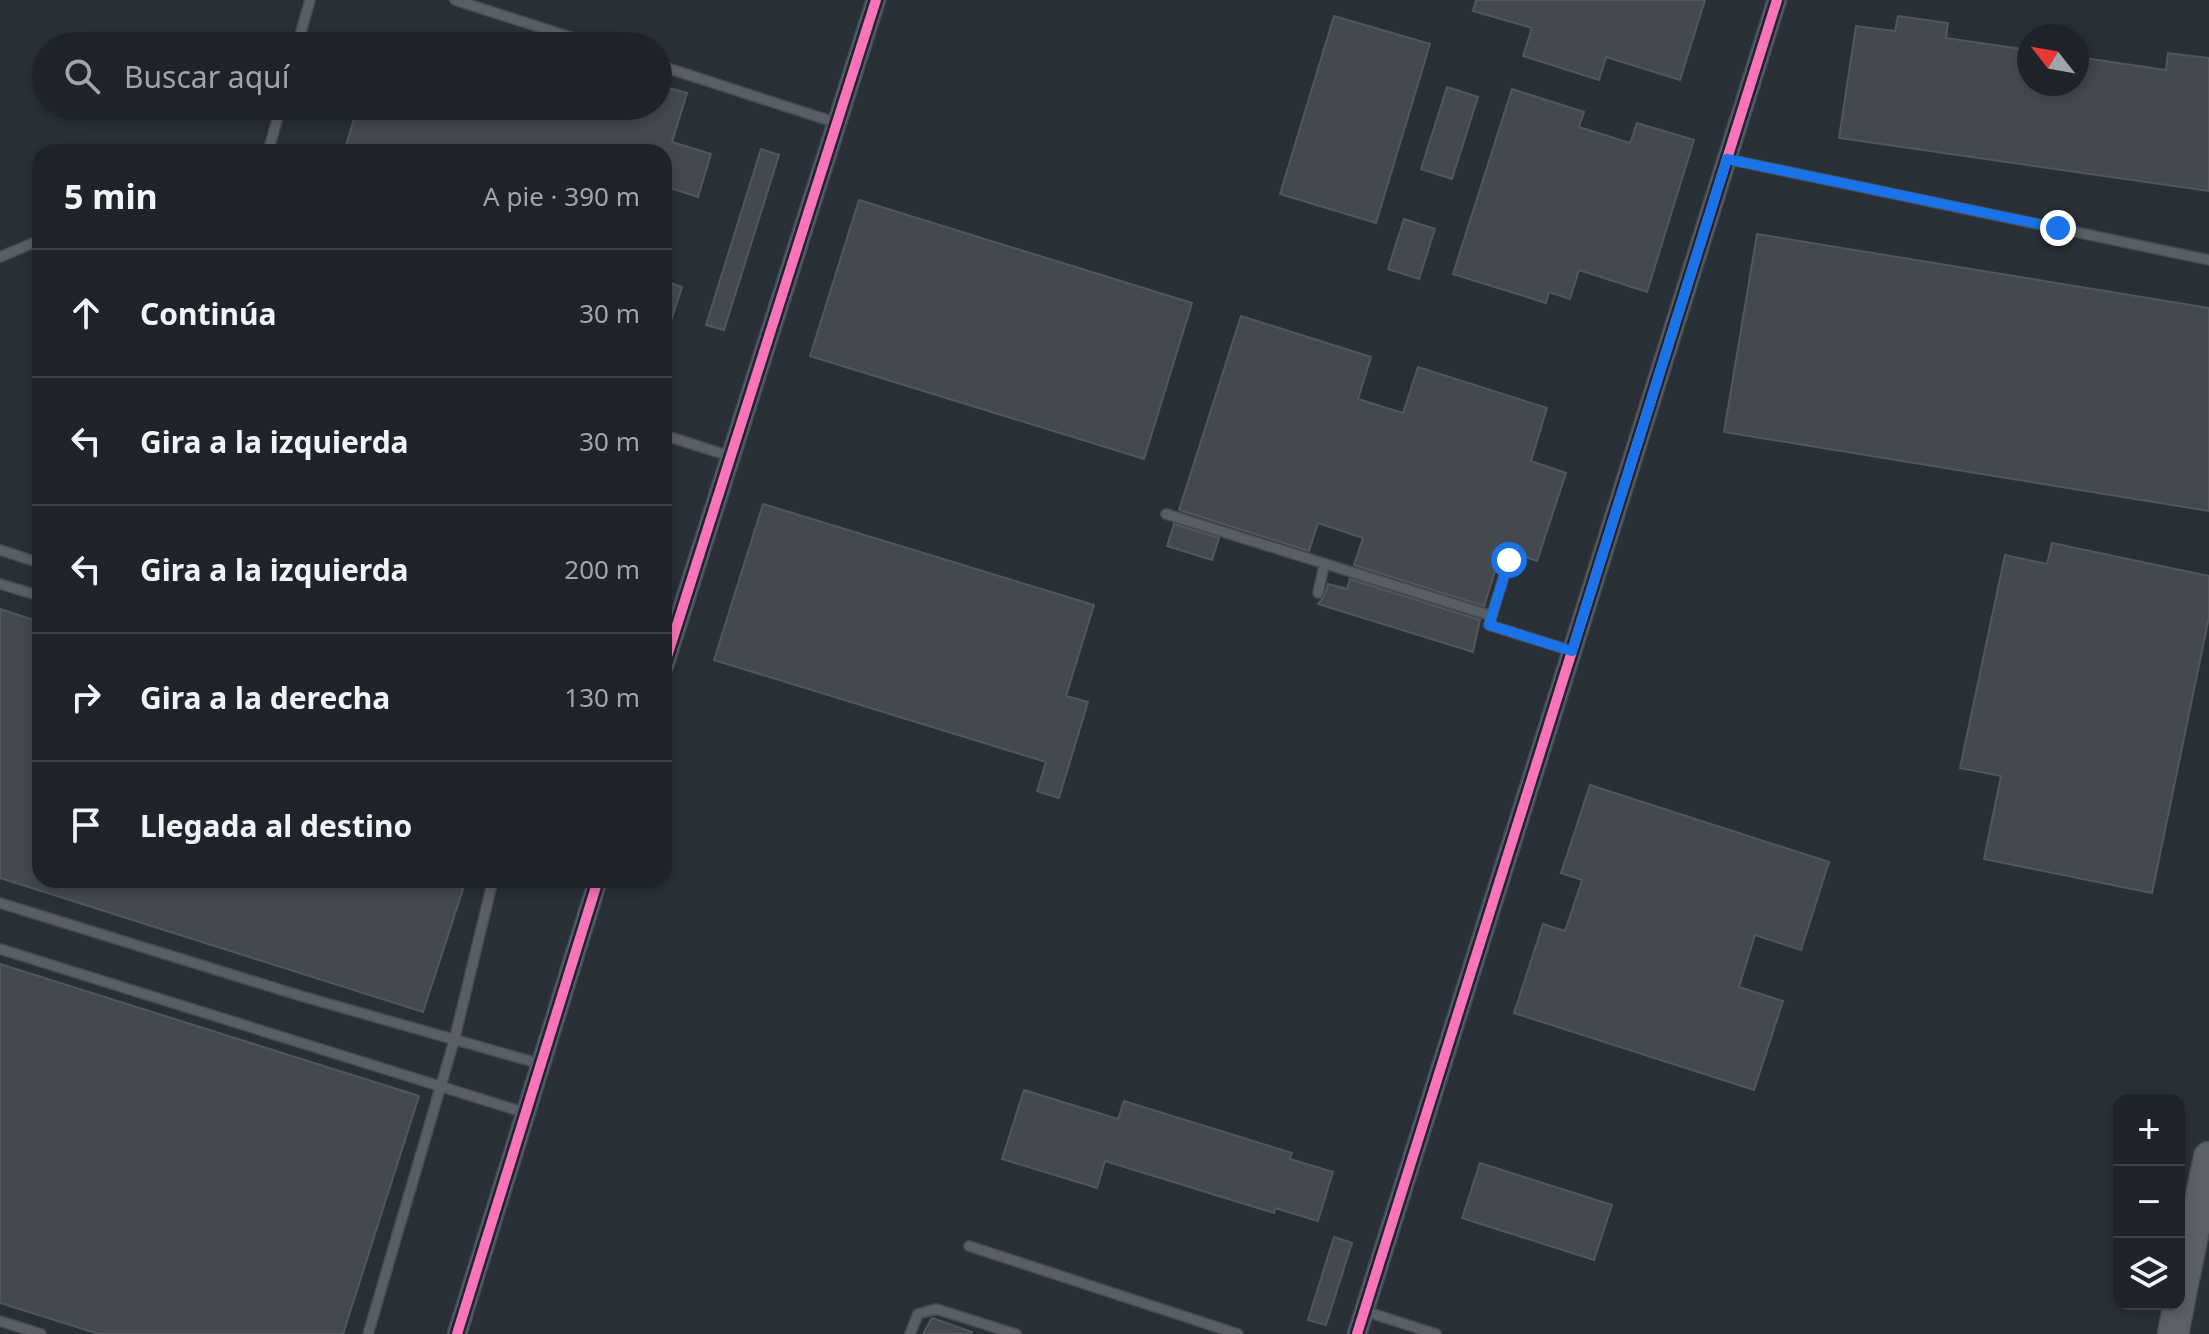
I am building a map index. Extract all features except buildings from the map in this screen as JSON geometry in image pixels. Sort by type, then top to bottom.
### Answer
[{"type":"main road","points":[[2185,1274],[2209,1157]]},
{"type":"main road","points":[[2173,1334],[2178,1310]]},
{"type":"street","points":[[672,640],[876,0]]},
{"type":"street","points":[[1357,1334],[1777,0]]},
{"type":"street","points":[[457,1334],[596,888]]},
{"type":"lane","points":[[301,32],[310,0]]},
{"type":"lane","points":[[455,0],[554,32]]},
{"type":"lane","points":[[672,70],[837,123]]},
{"type":"lane","points":[[270,144],[277,120]]},
{"type":"lane","points":[[1727,159],[2209,260]]},
{"type":"lane","points":[[0,257],[32,243]]},
{"type":"lane","points":[[672,438],[729,456]]},
{"type":"lane","points":[[1166,514],[1324,566],[1492,616]]},
{"type":"lane","points":[[0,550],[32,560]]},
{"type":"lane","points":[[1509,560],[1489,625],[1572,651]]},
{"type":"lane","points":[[1318,593],[1324,566]]},
{"type":"lane","points":[[0,584],[32,594]]},
{"type":"lane","points":[[368,1334],[454,1041],[491,888]]},
{"type":"lane","points":[[0,903],[454,1041],[541,1064]]},
{"type":"lane","points":[[0,949],[526,1113]]},
{"type":"lane","points":[[969,1246],[1238,1334]]},
{"type":"lane","points":[[910,1334],[918,1314],[936,1309],[1016,1334]]},
{"type":"lane","points":[[1364,1311],[1436,1334]]},
{"type":"lane","points":[[0,1321],[41,1334]]},
{"type":"cycle path","points":[[672,641],[876,0]]},
{"type":"cycle path","points":[[1357,1334],[1777,0]]},
{"type":"cycle path","points":[[457,1334],[596,888]]},
{"type":"route","points":[[1509,560],[1489,625],[1572,651],[1727,159],[2058,228]]}]
